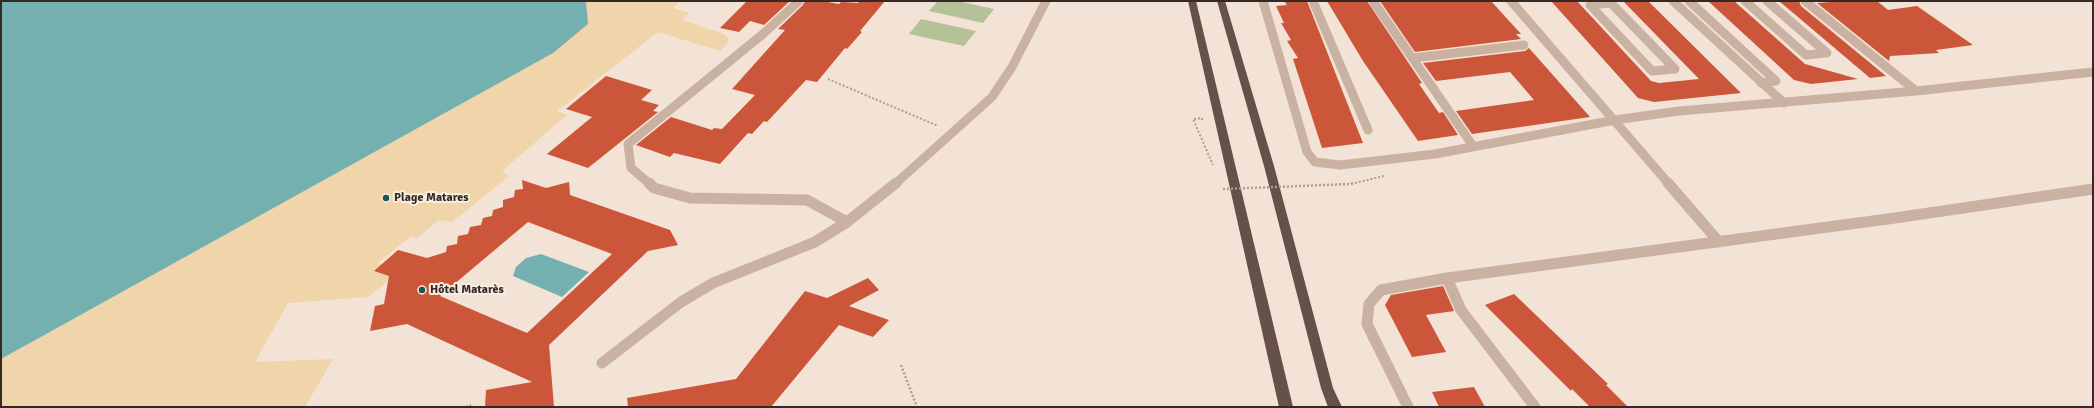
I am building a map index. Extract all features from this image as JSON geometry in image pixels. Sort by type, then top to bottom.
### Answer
[{"type":"highway","points":[[1192,1],[1286,407]]},
{"type":"highway","points":[[1221,1],[1270,166],[1327,388],[1335,407]]},
{"type":"street","points":[[799,1],[763,34],[628,144],[631,168],[654,188],[690,198],[807,200],[847,222]]},
{"type":"street","points":[[602,364],[681,302],[738,273],[798,251],[815,242],[847,222],[892,186],[954,133],[982,107],[1000,87],[1046,1]]},
{"type":"street","points":[[1263,1],[1307,152],[1315,162],[1340,166],[1435,154],[1615,120],[1679,111],[1916,91],[2093,72]]},
{"type":"street","points":[[1313,1],[1368,130]]},
{"type":"street","points":[[1373,1],[1473,146]]},
{"type":"street","points":[[1511,1],[1719,242]]},
{"type":"street","points":[[1673,1],[1784,103]]},
{"type":"street","points":[[1689,1],[1776,81],[1761,83]]},
{"type":"street","points":[[1745,1],[1806,55],[1827,53],[1767,1]]},
{"type":"street","points":[[1805,1],[1916,91]]},
{"type":"street","points":[[1610,2],[1654,47],[1675,69],[1652,71],[1590,5],[1610,2]]},
{"type":"street","points":[[1413,58],[1524,44]]},
{"type":"street","points":[[1408,407],[1367,324],[1368,304],[1381,290],[1447,278],[1719,242],[2093,189]]},
{"type":"street","points":[[1447,278],[1461,310],[1535,407]]},
{"type":"path","points":[[828,79],[954,133]]},
{"type":"path","points":[[1204,124],[1202,118],[1193,119],[1214,168]]},
{"type":"path","points":[[1220,182],[1222,189],[1351,184]]},
{"type":"path","points":[[901,365],[917,407]]},
{"type":"path","points":[[466,407],[471,405]]},
{"type":"green space","points":[[938,1],[957,1],[994,9],[983,23],[929,11]]},
{"type":"green space","points":[[921,19],[976,31],[964,46],[909,34]]},
{"type":"sand","name":"Plage Matares","points":[[586,1],[690,1],[680,2],[673,8],[690,13],[682,20],[724,34],[728,38],[728,43],[720,51],[658,32],[557,111],[567,115],[502,171],[509,176],[452,222],[439,220],[417,238],[411,236],[378,263],[398,273],[368,297],[288,303],[255,362],[333,359],[305,407],[1,407],[1,359],[225,234],[588,24]]},
{"type":"water","points":[[1,1],[586,1],[588,24],[553,53],[1,359]]},
{"type":"water","points":[[541,254],[589,272],[562,297],[513,276],[516,267],[526,258]]},
{"type":"building","points":[[747,1],[790,1],[764,25],[750,21],[739,32],[720,28]]},
{"type":"building","points":[[805,1],[822,1],[839,4],[841,2],[858,3],[859,1],[885,1],[860,31],[862,32],[847,49],[845,48],[817,82],[806,80],[767,122],[764,121],[752,134],[748,133],[720,164],[674,153],[670,157],[636,145],[671,117],[712,130],[714,128],[722,129],[755,95],[732,89],[785,30],[778,29],[803,5]]},
{"type":"building","points":[[1284,1],[1307,1],[1363,143],[1322,148],[1293,59],[1298,58],[1287,41],[1291,40],[1281,23],[1284,23],[1276,6],[1287,5]]},
{"type":"building","points":[[1327,1],[1367,1],[1422,83],[1419,84],[1439,113],[1443,112],[1458,135],[1418,141],[1363,61]]},
{"type":"building","points":[[1380,1],[1491,1],[1521,34],[1516,34],[1521,39],[1415,52]]},
{"type":"building","points":[[1551,1],[1577,1],[1651,81],[1659,83],[1699,79],[1623,1],[1648,1],[1741,93],[1654,102],[1638,98]]},
{"type":"building","points":[[1708,1],[1734,1],[1805,64],[1858,79],[1811,84],[1794,80]]},
{"type":"building","points":[[1779,1],[1799,1],[1801,6],[1886,76],[1870,78]]},
{"type":"building","points":[[1877,1],[1888,10],[1917,6],[1973,45],[1936,50],[1939,53],[1890,56],[1889,61],[1817,3]]},
{"type":"building","points":[[1529,48],[1590,117],[1472,134],[1456,111],[1534,100],[1510,72],[1436,81],[1423,63],[1525,51]]},
{"type":"building","points":[[606,76],[652,90],[641,100],[659,105],[653,111],[658,112],[588,168],[547,154],[592,117],[566,109]]},
{"type":"building","name":"Hôtel Matarès","points":[[522,180],[546,188],[569,182],[570,195],[670,230],[678,245],[648,251],[549,345],[554,407],[485,407],[486,390],[532,382],[407,324],[370,331],[375,306],[384,304],[389,276],[374,271],[398,250],[427,258],[446,252],[447,246],[457,244],[458,236],[468,234],[470,227],[481,225],[483,218],[492,216],[493,210],[503,207],[503,200],[514,197],[515,190],[523,189]],"holes":[[[528,222],[612,254],[527,333],[440,296]]]},
{"type":"building","points":[[868,278],[879,290],[849,306],[889,320],[873,337],[839,325],[771,407],[628,407],[627,398],[736,379],[805,291],[827,298]]},
{"type":"building","points":[[1443,286],[1454,311],[1426,315],[1446,352],[1412,357],[1385,305],[1391,295]]},
{"type":"building","points":[[1514,294],[1608,384],[1606,385],[1628,407],[1590,407],[1572,389],[1571,391],[1485,305]]},
{"type":"building","points":[[1474,387],[1485,407],[1439,407],[1432,392]]},
{"type":"place","name":"Plage Matares","points":[[386,198]]},
{"type":"place","name":"Hôtel Matarès","points":[[422,290]]}]
